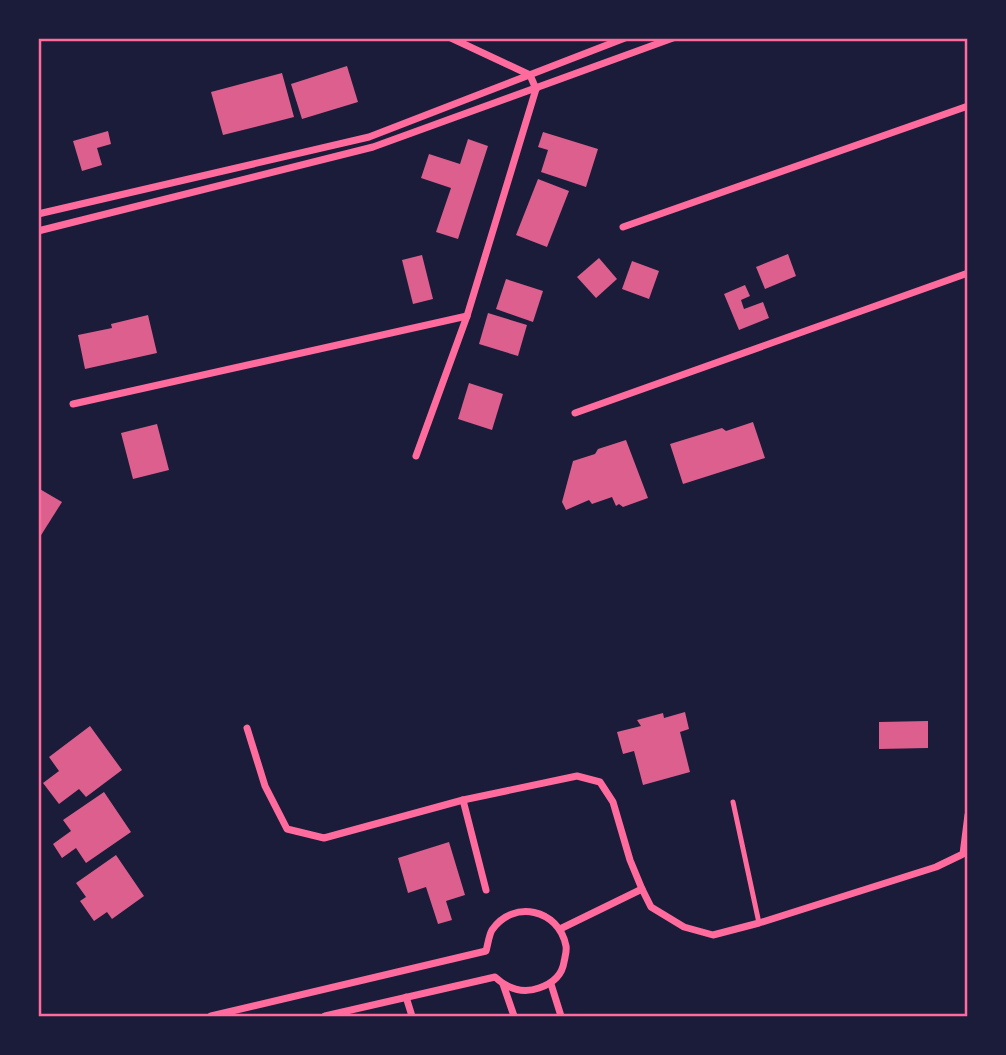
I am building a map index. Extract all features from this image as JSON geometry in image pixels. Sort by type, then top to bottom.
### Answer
[{"type":"street","points":[[416,456],[467,316],[536,89],[530,75],[451,38]]},
{"type":"street","points":[[38,214],[369,137],[625,38]]},
{"type":"street","points":[[38,231],[373,147],[673,38]]},
{"type":"street","points":[[623,227],[968,106]]},
{"type":"street","points":[[575,413],[968,273]]},
{"type":"street","points":[[73,404],[467,316]]},
{"type":"street","points":[[247,728],[265,786],[287,829],[324,838],[463,800],[577,776],[600,782],[613,802],[630,860],[651,907],[684,927],[713,935],[936,867],[965,855],[968,815]]},
{"type":"street","points":[[463,800],[486,890]]},
{"type":"street","points":[[560,929],[642,889]]},
{"type":"street","points":[[211,1017],[486,951],[491,931],[506,916],[525,911],[545,915],[560,929],[567,948],[563,968],[551,984],[527,992],[503,984],[495,977],[325,1017]]},
{"type":"street","points":[[503,984],[514,1017]]},
{"type":"street","points":[[551,984],[561,1017]]},
{"type":"street","points":[[406,997],[412,1017]]},
{"type":"lane","points":[[733,802],[759,923]]},
{"type":"building","points":[[347,66],[358,102],[302,119],[291,84]]},
{"type":"building","points":[[282,73],[294,117],[223,135],[211,92]]},
{"type":"building","points":[[108,131],[111,144],[97,148],[102,165],[82,171],[73,141]]},
{"type":"building","points":[[543,132],[598,149],[586,187],[541,172],[548,150],[538,147]]},
{"type":"building","points":[[468,139],[488,146],[458,239],[436,232],[451,188],[421,178],[429,154],[460,164]]},
{"type":"building","points":[[538,179],[569,191],[547,247],[516,235]]},
{"type":"building","points":[[788,254],[796,276],[765,289],[756,267]]},
{"type":"building","points":[[422,255],[433,299],[413,304],[402,260]]},
{"type":"building","points":[[599,258],[617,279],[596,298],[577,277]]},
{"type":"building","points":[[632,261],[659,271],[649,299],[622,289]]},
{"type":"building","points":[[506,279],[543,291],[533,322],[496,309]]},
{"type":"building","points":[[745,285],[750,296],[741,300],[744,309],[763,302],[769,318],[739,330],[724,294]]},
{"type":"building","points":[[488,313],[527,325],[518,356],[479,344]]},
{"type":"building","points":[[148,315],[157,353],[85,369],[78,335],[112,328],[111,324]]},
{"type":"building","points":[[469,383],[503,394],[492,430],[458,419]]},
{"type":"building","points":[[753,422],[765,458],[683,484],[670,444],[722,428],[726,431]]},
{"type":"building","points":[[157,424],[169,470],[133,479],[121,433]]},
{"type":"building","points":[[626,440],[648,498],[623,507],[619,504],[616,506],[612,497],[592,504],[589,500],[566,510],[562,502],[573,461]]},
{"type":"building","points":[[38,488],[62,502],[38,540]]},
{"type":"building","points":[[685,712],[689,729],[680,732],[690,772],[643,785],[634,751],[623,754],[617,732],[641,726],[637,720],[663,713],[664,718]]},
{"type":"building","points":[[928,721],[928,748],[879,749],[879,722]]},
{"type":"building","points":[[90,726],[122,770],[86,797],[79,789],[59,804],[43,783],[59,771],[49,757]]},
{"type":"building","points":[[104,792],[131,832],[86,863],[76,848],[62,858],[53,844],[71,831],[63,820]]},
{"type":"building","points":[[449,842],[465,895],[446,901],[452,920],[438,924],[426,887],[408,893],[398,858]]},
{"type":"building","points":[[116,855],[144,896],[112,919],[107,912],[94,921],[80,901],[86,897],[76,883]]}]
